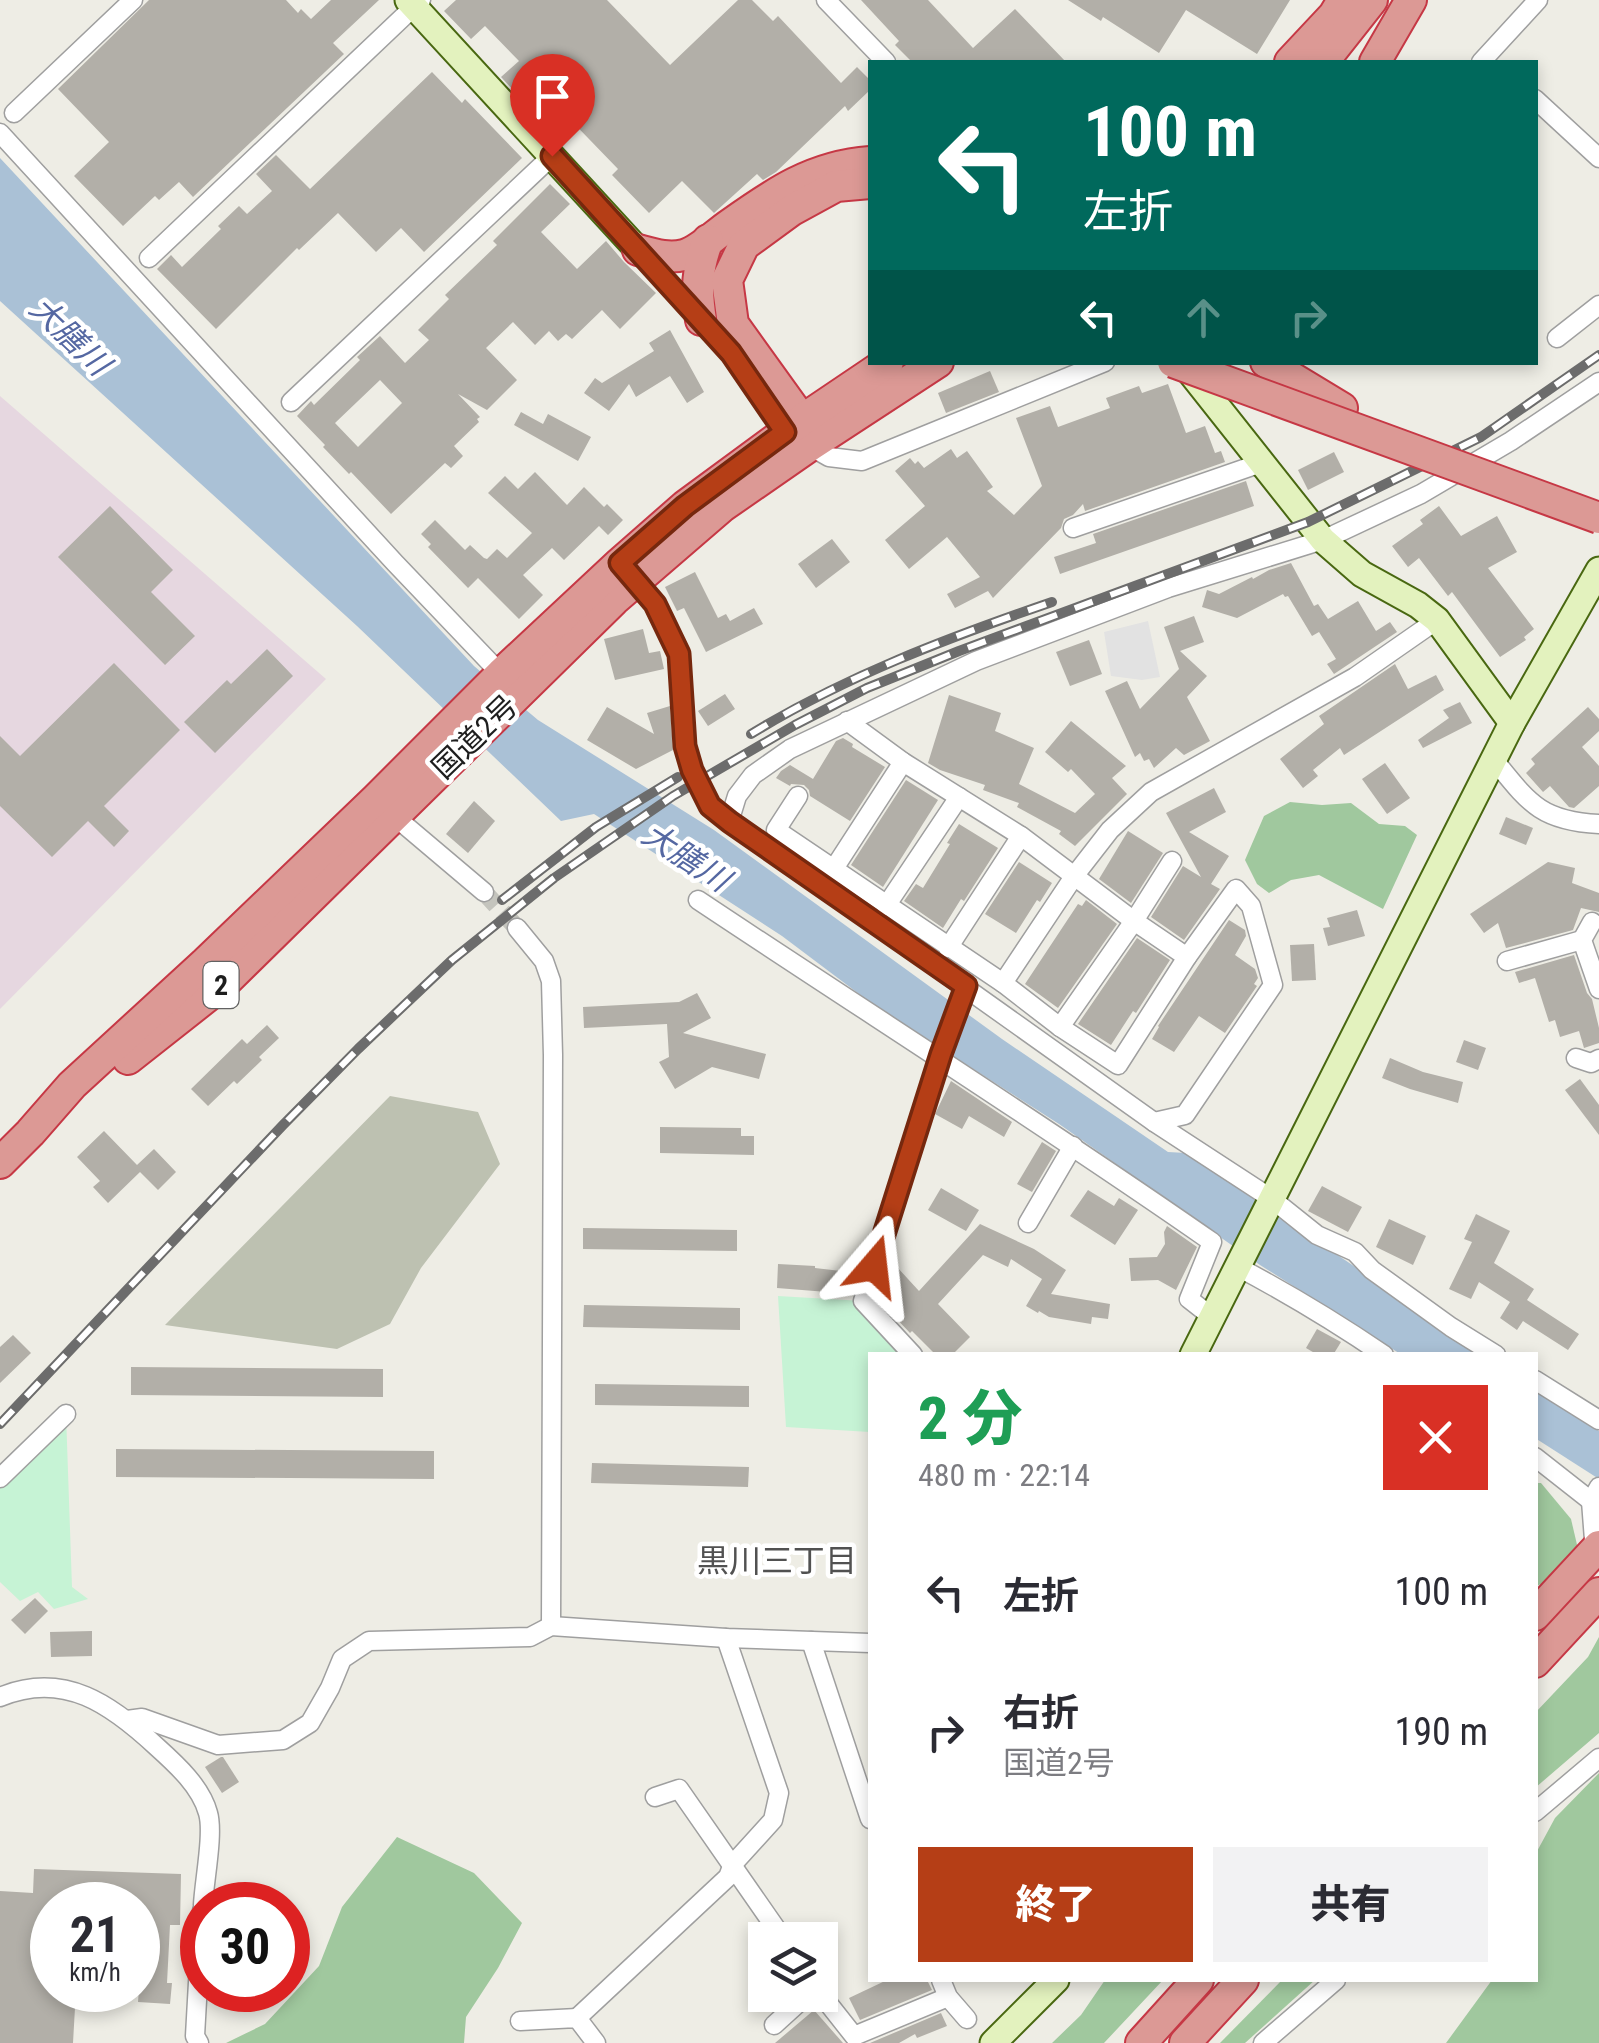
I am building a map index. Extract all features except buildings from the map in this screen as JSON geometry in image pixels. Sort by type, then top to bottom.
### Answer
[{"type":"highway","points":[[1292,60],[1343,0]]},
{"type":"highway","points":[[1325,60],[1372,0]]},
{"type":"highway","points":[[1376,60],[1411,0]]},
{"type":"highway","points":[[638,250],[666,257],[688,254],[810,174],[843,164],[868,162]]},
{"type":"highway","points":[[799,432],[733,324],[728,280],[744,245],[792,210],[836,186],[868,183]]},
{"type":"highway","points":[[700,320],[700,262],[708,240]]},
{"type":"highway","name":"国道2号","points":[[0,1162],[72,1085],[385,808],[505,684],[614,600],[628,573],[723,506],[799,432],[884,365]]},
{"type":"highway","name":"国道2号","points":[[799,432],[932,365]]},
{"type":"highway","points":[[1181,365],[1599,518]]},
{"type":"highway","points":[[1231,365],[1599,499]]},
{"type":"highway","points":[[1271,365],[1342,408]]},
{"type":"highway","points":[[1538,1612],[1599,1546]]},
{"type":"highway","points":[[1538,1659],[1589,1604]]},
{"type":"highway","points":[[1140,2043],[1196,1982]]},
{"type":"highway","points":[[1184,2043],[1241,1982]]},
{"type":"street","points":[[14,112],[133,0]]},
{"type":"street","points":[[826,0],[884,60]]},
{"type":"street","points":[[1488,60],[1538,0]]},
{"type":"street","points":[[149,258],[414,2],[799,432],[829,457],[862,462],[1098,365]]},
{"type":"street","points":[[1538,101],[1599,158]]},
{"type":"street","points":[[0,134],[505,684]]},
{"type":"street","points":[[291,402],[552,156]]},
{"type":"street","points":[[1558,338],[1599,305]]},
{"type":"street","points":[[1184,365],[1323,540],[1362,574],[1418,605],[1436,620],[1512,722]]},
{"type":"street","points":[[730,822],[737,796],[752,775],[790,748],[976,661],[1168,588],[1323,540],[1422,494],[1599,382]]},
{"type":"street","points":[[1073,528],[1261,463]]},
{"type":"street","points":[[628,573],[655,604],[679,654],[685,746],[710,806],[964,993],[1021,1026],[1317,1235],[1354,1252],[1372,1270],[1491,1352]]},
{"type":"street","points":[[1194,1352],[1512,722],[1596,579]]},
{"type":"street","points":[[1002,983],[1075,874],[1110,830],[1152,792],[1355,678],[1436,620]]},
{"type":"street","points":[[847,721],[903,762],[1021,836],[1187,957]]},
{"type":"street","points":[[1495,761],[1529,802],[1550,815],[1599,824]]},
{"type":"street","points":[[833,870],[903,762]]},
{"type":"street","points":[[798,796],[776,830],[1118,1065],[1187,957],[1236,890],[1251,906],[1274,984],[1185,1115],[1154,1122]]},
{"type":"street","points":[[886,906],[960,797]]},
{"type":"street","points":[[385,808],[484,892]]},
{"type":"street","points":[[948,948],[1021,836]]},
{"type":"street","points":[[1021,1026],[1054,1022],[1134,921],[1172,861]]},
{"type":"street","points":[[698,900],[940,1057],[1212,1242],[1190,1299],[1212,1317]]},
{"type":"street","points":[[1507,961],[1582,940],[1592,922]]},
{"type":"street","points":[[517,928],[544,961],[551,982],[551,1626]]},
{"type":"street","points":[[1582,940],[1599,989]]},
{"type":"street","points":[[910,1352],[863,1301],[964,993]]},
{"type":"street","points":[[1576,1058],[1591,1063],[1599,1059]]},
{"type":"street","points":[[1028,1223],[1073,1146]]},
{"type":"street","points":[[1240,1263],[1380,1352]]},
{"type":"street","points":[[1538,1382],[1599,1420]]},
{"type":"street","points":[[0,1478],[66,1414]]},
{"type":"street","points":[[1538,1461],[1595,1493],[1594,1540],[1599,1546]]},
{"type":"street","points":[[128,1720],[142,1718],[218,1745],[283,1740],[310,1723],[342,1659],[369,1641],[530,1637],[551,1626],[868,1643]]},
{"type":"street","points":[[520,2021],[577,2018],[728,1877],[733,1864],[772,1820],[780,1793],[726,1638]]},
{"type":"street","points":[[811,1641],[868,1813]]},
{"type":"street","points":[[0,1697],[15,1691],[57,1688],[99,1700],[128,1720],[178,1766],[204,1801],[210,1820],[205,1882]]},
{"type":"street","points":[[1538,1809],[1599,1758]]},
{"type":"street","points":[[654,1798],[679,1789],[772,1922]]},
{"type":"street","points":[[993,2043],[1054,1982]]},
{"type":"street","points":[[1263,2043],[1334,1982]]},
{"type":"street","points":[[835,2012],[854,2036],[944,1989],[966,2019]]},
{"type":"street","points":[[196,2012],[195,2036],[199,2043]]},
{"type":"street","points":[[774,2025],[788,2012]]},
{"type":"street","points":[[577,2018],[596,2043]]},
{"type":"shaded area","points":[[0,396],[326,679],[0,1009]]},
{"type":"shaded area","points":[[1148,621],[1160,677],[1142,680],[1111,676],[1104,632]]},
{"type":"shaded area","points":[[390,1096],[478,1112],[500,1164],[421,1268],[390,1324],[337,1349],[165,1325]]},
{"type":"green space","points":[[1290,802],[1351,803],[1379,824],[1405,826],[1417,835],[1383,909],[1319,875],[1291,880],[1269,893],[1257,884],[1245,860],[1264,816]]},
{"type":"green space","points":[[778,1296],[863,1301],[910,1352],[868,1352],[868,1432],[786,1427]]},
{"type":"green space","points":[[66,1414],[72,1587],[88,1599],[54,1609],[38,1592],[20,1601],[0,1582],[0,1478]]},
{"type":"green space","points":[[1538,1483],[1571,1519],[1578,1549],[1558,1575],[1538,1585]]},
{"type":"green space","points":[[1599,1637],[1599,1733],[1538,1785],[1538,1710],[1588,1657]]},
{"type":"green space","points":[[1599,1773],[1599,2043],[1446,2043],[1491,1982],[1538,1982],[1538,1849],[1555,1818]]},
{"type":"green space","points":[[397,1837],[474,1873],[522,1923],[466,2017],[464,2043],[226,2043],[265,2024],[276,2012],[310,2012],[310,1976],[319,1966],[342,1907]]},
{"type":"green space","points":[[1104,1982],[1161,1982],[1104,2043],[1052,2043],[1081,2015]]},
{"type":"green space","points":[[1280,1982],[1313,1982],[1245,2043],[1220,2043]]},
{"type":"water","name":"大膳川","points":[[0,158],[474,666],[538,720],[714,830],[1002,1039],[1168,1152],[1186,1153],[1482,1352],[1397,1352],[1260,1265],[1059,1124],[875,1006],[782,936],[594,814],[561,821],[357,626],[0,301]]},
{"type":"water","points":[[1538,1390],[1599,1431],[1599,1479],[1538,1440]]},
{"type":"tunnel","points":[[484,892],[517,928]]},
{"type":"railway","points":[[0,1424],[283,1125],[452,960],[554,878],[673,796],[867,688],[1308,522],[1481,437],[1599,355]]},
{"type":"railway","points":[[751,734],[823,694],[898,660],[1052,602]]},
{"type":"railway","points":[[502,900],[596,827],[678,777]]},
{"type":"district","name":"黒川三丁目","points":[[777,1561]]},
{"type":"route","points":[[552,156],[731,353],[785,432],[685,506],[620,563],[655,604],[679,654],[685,746],[697,782],[710,806],[730,822],[966,986],[874,1266]]}]
